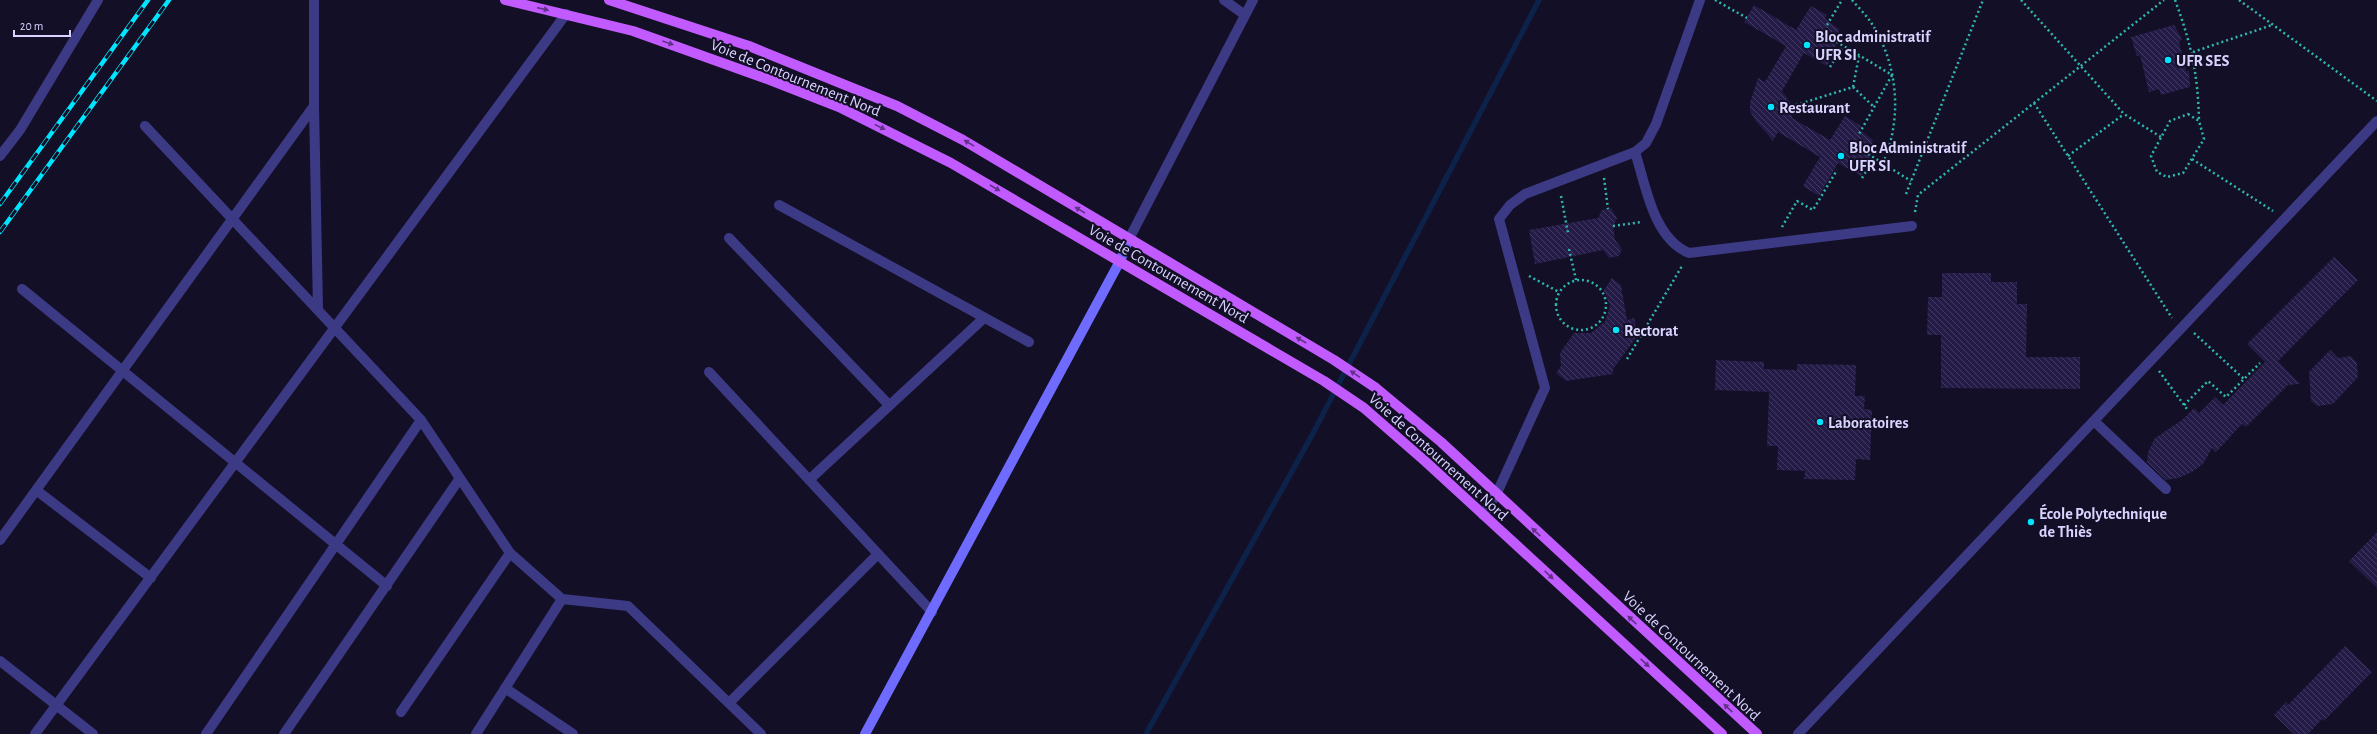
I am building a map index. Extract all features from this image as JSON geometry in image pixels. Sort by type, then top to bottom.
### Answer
[{"type":"main road","name":"Voie de Contournement Nord","points":[[505,0],[566,14],[640,34],[770,80],[840,107],[951,163],[1324,381],[1364,408],[1722,734]]},
{"type":"main road","name":"Voie de Contournement Nord","points":[[609,0],[749,46],[897,106],[963,140],[1334,360],[1376,388],[1442,442],[1496,495],[1757,734]]},
{"type":"street","points":[[0,156],[20,130],[98,0]]},
{"type":"street","points":[[314,0],[314,106],[318,310]]},
{"type":"street","points":[[1224,0],[1245,15]]},
{"type":"street","points":[[864,734],[932,612],[1120,261],[1129,239],[1253,0]]},
{"type":"street","points":[[1483,515],[1496,495],[1545,388],[1499,219],[1510,205],[1525,194],[1635,152],[1646,143],[1656,124],[1700,0]]},
{"type":"street","points":[[36,734],[566,14]]},
{"type":"street","points":[[0,540],[314,106]]},
{"type":"street","points":[[1798,734],[2377,121]]},
{"type":"street","points":[[145,126],[421,420],[510,553],[562,599],[628,606],[761,734]]},
{"type":"street","points":[[1635,152],[1660,227],[1669,239],[1681,250],[1689,253],[1912,226]]},
{"type":"street","points":[[779,205],[1029,342]]},
{"type":"street","points":[[729,238],[889,405]]},
{"type":"street","points":[[22,289],[387,586]]},
{"type":"street","points":[[809,480],[984,318]]},
{"type":"street","points":[[709,372],[932,612]]},
{"type":"street","points":[[206,734],[421,420]]},
{"type":"street","points":[[2094,421],[2166,489]]},
{"type":"street","points":[[284,734],[460,478]]},
{"type":"street","points":[[36,490],[151,578]]},
{"type":"street","points":[[401,712],[510,553]]},
{"type":"street","points":[[729,703],[878,554]]},
{"type":"street","points":[[476,734],[562,599]]},
{"type":"street","points":[[0,661],[92,734]]},
{"type":"street","points":[[505,688],[573,734]]},
{"type":"path","points":[[1715,0],[1747,18]]},
{"type":"path","points":[[1827,25],[1842,0]]},
{"type":"path","points":[[1852,0],[1870,21],[1888,56],[1895,86],[1893,128],[1890,148],[1883,163]]},
{"type":"path","points":[[1906,194],[1983,0]]},
{"type":"path","points":[[2021,0],[2124,114],[2161,137]]},
{"type":"path","points":[[1912,226],[1918,195],[2164,0]]},
{"type":"path","points":[[2175,0],[2193,52],[2199,86],[2199,121],[2204,140],[2184,173],[2166,177],[2157,172],[2151,156],[2170,121],[2188,114],[2199,121]]},
{"type":"path","points":[[2239,0],[2377,101]]},
{"type":"path","points":[[2193,52],[2272,24]]},
{"type":"path","points":[[1832,39],[1892,75]]},
{"type":"path","points":[[1830,67],[1843,46]]},
{"type":"path","points":[[1853,87],[1860,56]]},
{"type":"path","points":[[1859,134],[1892,75]]},
{"type":"path","points":[[1853,87],[1874,107]]},
{"type":"path","points":[[1796,105],[1853,87]]},
{"type":"path","points":[[2034,104],[2182,327],[2244,379]]},
{"type":"path","points":[[2068,156],[2124,114]]},
{"type":"path","points":[[1868,154],[1911,181]]},
{"type":"path","points":[[1862,178],[1874,158]]},
{"type":"path","points":[[2192,159],[2285,218]]},
{"type":"path","points":[[1602,164],[1608,209]]},
{"type":"path","points":[[1773,244],[1797,201],[1813,210],[1837,170]]},
{"type":"path","points":[[1558,181],[1568,233]]},
{"type":"path","points":[[1613,226],[1657,220]]},
{"type":"path","points":[[1569,249],[1576,280]]},
{"type":"path","points":[[1627,359],[1689,253]]},
{"type":"path","points":[[1512,267],[1559,292]]},
{"type":"path","points":[[1576,280],[1587,280],[1594,284],[1605,295],[1606,311],[1597,325],[1583,330],[1567,327],[1561,322],[1556,311],[1556,299],[1559,292],[1564,286],[1576,280]]},
{"type":"path","points":[[2151,361],[2187,409]]},
{"type":"path","points":[[2184,405],[2208,381],[2226,397],[2260,362]]},
{"type":"building","points":[[1754,5],[1796,30],[1811,6],[1827,15],[1825,19],[1839,29],[1834,54],[1827,66],[1804,53],[1782,91],[1791,103],[1792,118],[1830,140],[1845,116],[1861,126],[1859,129],[1873,140],[1869,162],[1861,176],[1838,163],[1819,196],[1803,186],[1820,157],[1778,132],[1773,141],[1755,120],[1750,111],[1750,103],[1758,78],[1765,82],[1786,46],[1744,22]]},
{"type":"building","name":"UFR SES","points":[[2174,25],[2182,39],[2179,42],[2186,71],[2189,71],[2190,87],[2161,95],[2159,89],[2149,92],[2140,55],[2137,56],[2131,37]]},
{"type":"building","points":[[1611,208],[1617,218],[1613,226],[1615,240],[1622,249],[1619,256],[1609,258],[1603,250],[1535,264],[1529,230],[1598,218],[1602,210]]},
{"type":"building","points":[[2334,257],[2358,280],[2278,361],[2300,384],[2288,385],[2246,427],[2242,424],[2216,452],[2212,448],[2203,464],[2192,472],[2179,478],[2166,480],[2147,462],[2148,452],[2155,438],[2182,420],[2194,408],[2199,413],[2215,397],[2223,405],[2265,362],[2247,344]]},
{"type":"building","name":"Laboratoires","points":[[1942,273],[1991,273],[1991,282],[2017,282],[2017,304],[2027,304],[2026,357],[2080,357],[2080,389],[1941,388],[1941,335],[1927,335],[1928,297],[1942,297]]},
{"type":"building","name":"Rectorat","points":[[1612,278],[1621,285],[1627,320],[1634,318],[1638,335],[1613,369],[1613,374],[1566,381],[1556,373],[1561,366],[1560,353],[1574,333],[1591,333],[1605,322],[1610,306],[1604,290]]},
{"type":"building","points":[[2330,350],[2338,358],[2351,356],[2357,363],[2358,377],[2333,404],[2317,406],[2311,401],[2309,372]]},
{"type":"building","name":"Laboratoires","points":[[1716,360],[1764,362],[1764,369],[1797,370],[1797,364],[1856,365],[1855,396],[1865,396],[1864,409],[1872,410],[1870,460],[1856,459],[1855,480],[1804,479],[1805,471],[1777,470],[1778,446],[1767,446],[1769,392],[1715,390]]},
{"type":"building","points":[[2377,532],[2377,588],[2349,561]]},
{"type":"building","points":[[2345,646],[2372,672],[2324,721],[2322,719],[2308,734],[2294,734],[2274,715],[2286,702],[2288,705]]},
{"type":"waterway","points":[[1146,734],[1311,437],[1539,0]]},
{"type":"railway","points":[[0,204],[148,0]]},
{"type":"railway","points":[[0,232],[169,0]]},
{"type":"place","name":"Bloc administratif UFR SI","points":[[1807,45]]},
{"type":"place","name":"UFR SES","points":[[2168,60]]},
{"type":"place","name":"Restaurant","points":[[1771,107]]},
{"type":"place","name":"Bloc Administratif UFR SI","points":[[1841,156]]},
{"type":"place","name":"Rectorat","points":[[1616,330]]},
{"type":"place","name":"Laboratoires","points":[[1820,422]]},
{"type":"place","name":"École Polytechnique de Thiès","points":[[2031,522]]}]
